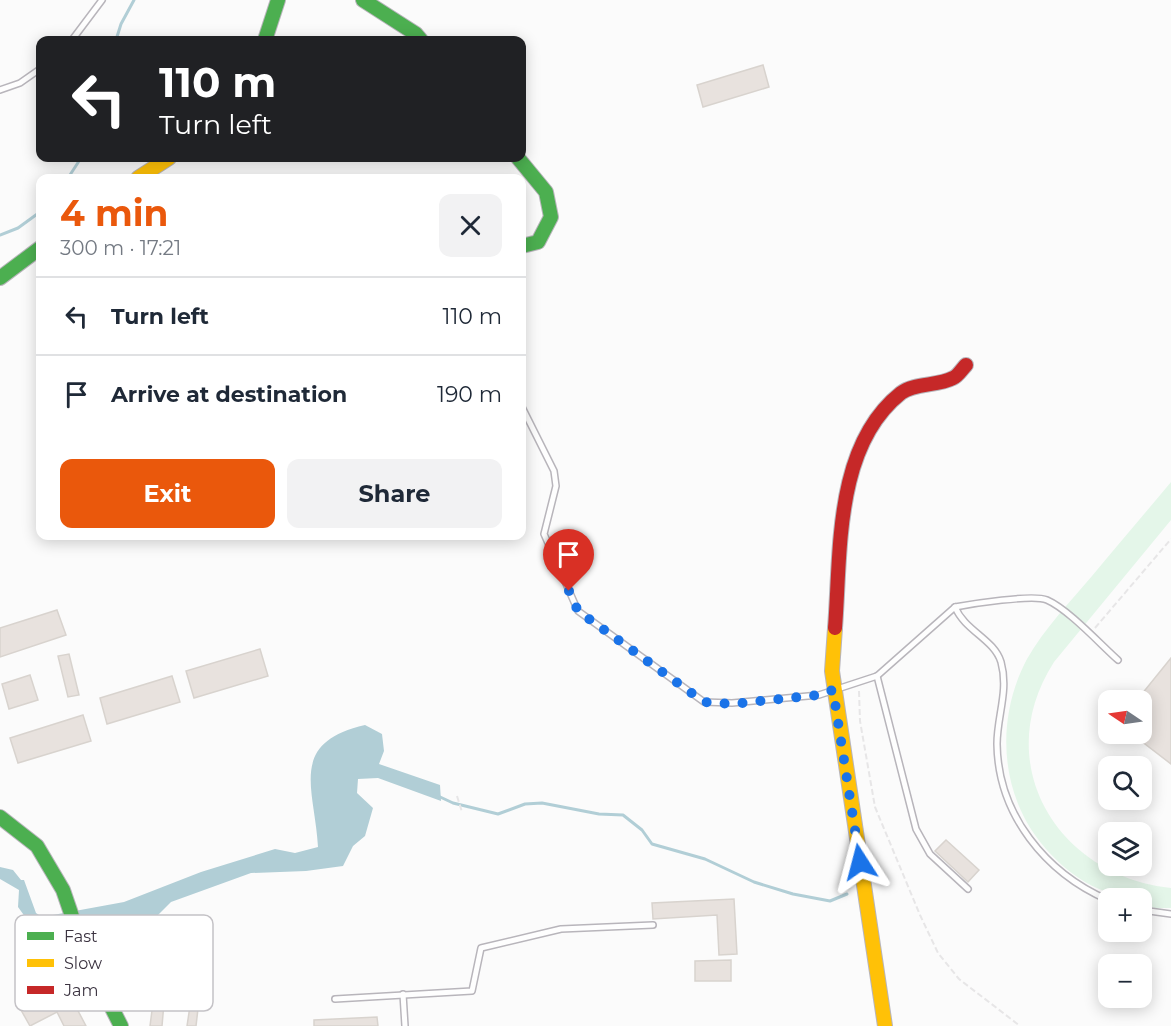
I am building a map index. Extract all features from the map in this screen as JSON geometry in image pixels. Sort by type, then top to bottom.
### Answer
[{"type":"main road","points":[[266,36],[278,0]]},
{"type":"main road","points":[[363,0],[418,36]]},
{"type":"main road","points":[[144,174],[163,162]]},
{"type":"main road","points":[[521,162],[546,192],[551,217],[538,242],[526,245]]},
{"type":"main road","points":[[0,278],[36,251]]},
{"type":"main road","points":[[885,1026],[831,671],[845,500],[854,459],[874,424],[902,392],[954,378],[966,365]]},
{"type":"main road","points":[[0,817],[37,846],[63,890],[72,915]]},
{"type":"main road","points":[[113,1011],[121,1026]]},
{"type":"lane","points":[[75,36],[102,0]]},
{"type":"lane","points":[[0,90],[20,82],[36,72]]},
{"type":"lane","points":[[526,415],[554,471],[556,486],[544,534],[578,611],[704,702],[732,704],[819,695],[877,676],[955,607],[1041,598],[1063,611],[1118,660]]},
{"type":"lane","points":[[955,607],[961,621],[988,643],[1000,658],[1005,680],[997,746],[1002,775],[1016,816],[1026,835],[1052,865],[1071,880],[1098,895]]},
{"type":"lane","points":[[877,676],[916,829],[930,854],[968,889]]},
{"type":"lane","points":[[1152,911],[1171,914]]},
{"type":"lane","points":[[335,999],[472,991],[481,948],[561,929],[653,925]]},
{"type":"lane","points":[[403,994],[405,1026]]},
{"type":"path","points":[[1090,635],[1171,539]]},
{"type":"path","points":[[859,682],[860,721],[875,807],[920,915],[938,953],[959,979],[1020,1026]]},
{"type":"path","points":[[457,796],[462,812]]},
{"type":"green space","points":[[1171,482],[1171,520],[1054,662],[1036,700],[1029,738],[1032,775],[1045,808],[1067,838],[1098,863],[1098,876],[1125,876],[1171,888],[1171,908],[1152,907],[1152,888],[1098,888],[1073,874],[1041,843],[1027,823],[1017,800],[1010,777],[1007,753],[1010,705],[1027,659],[1058,616]]},
{"type":"water","points":[[365,725],[382,734],[384,751],[379,764],[440,785],[441,801],[378,778],[358,779],[357,793],[373,808],[365,836],[353,846],[343,866],[306,871],[251,873],[171,902],[158,915],[53,915],[124,902],[201,872],[275,849],[295,853],[318,847],[311,771],[315,756],[324,744],[340,733]]},
{"type":"water","points":[[0,867],[13,870],[21,880],[24,880],[36,913],[39,915],[24,915],[18,907],[19,890],[0,879]]},
{"type":"building","points":[[763,65],[769,87],[703,107],[697,85]]},
{"type":"building","points":[[57,610],[66,635],[0,657],[0,628]]},
{"type":"building","points":[[260,649],[268,676],[194,698],[186,671]]},
{"type":"building","points":[[69,654],[79,695],[68,697],[58,656]]},
{"type":"building","points":[[1171,658],[1171,764],[1145,744],[1152,744],[1152,690],[1145,690]]},
{"type":"building","points":[[30,675],[38,700],[9,709],[2,684]]},
{"type":"building","points":[[172,676],[180,702],[107,724],[100,698]]},
{"type":"building","points":[[83,715],[91,741],[18,763],[10,738]]},
{"type":"building","points":[[946,840],[979,870],[968,882],[935,851]]},
{"type":"building","points":[[734,899],[737,954],[719,955],[717,915],[653,919],[652,903]]},
{"type":"building","points":[[731,960],[731,981],[695,981],[695,961]]},
{"type":"building","points":[[22,1011],[78,1011],[86,1026],[64,1026],[57,1012],[30,1026]]},
{"type":"building","points":[[152,1011],[163,1011],[162,1026],[150,1026]]},
{"type":"building","points":[[189,1011],[198,1011],[196,1026],[187,1026]]},
{"type":"building","points":[[377,1017],[378,1026],[314,1026],[314,1020]]},
{"type":"waterway","points":[[117,36],[134,0]]},
{"type":"waterway","points":[[71,174],[78,162]]},
{"type":"waterway","points":[[0,235],[18,228],[36,215]]},
{"type":"waterway","points":[[438,796],[453,803],[498,814],[525,804],[542,803],[599,814],[623,815],[642,830],[652,844],[705,859],[754,882],[793,894],[830,901],[847,894]]},
{"type":"traffic: fast","points":[[266,36],[278,0]]},
{"type":"traffic: fast","points":[[363,0],[418,36]]},
{"type":"traffic: fast","points":[[521,162],[546,192],[551,217],[538,242],[526,245]]},
{"type":"traffic: fast","points":[[0,278],[36,251]]},
{"type":"traffic: fast","points":[[0,817],[37,846],[63,890],[72,915]]},
{"type":"traffic: fast","points":[[113,1011],[121,1026]]},
{"type":"traffic: slow","points":[[144,174],[163,162]]},
{"type":"traffic: slow","points":[[835,628],[832,671],[885,1026]]},
{"type":"traffic: jam","points":[[835,628],[845,502],[852,471],[863,441],[879,415],[901,393],[912,388],[947,381],[966,365]]},
{"type":"route","points":[[569,591],[578,611],[704,702],[732,704],[819,695],[833,690],[860,862]]}]
